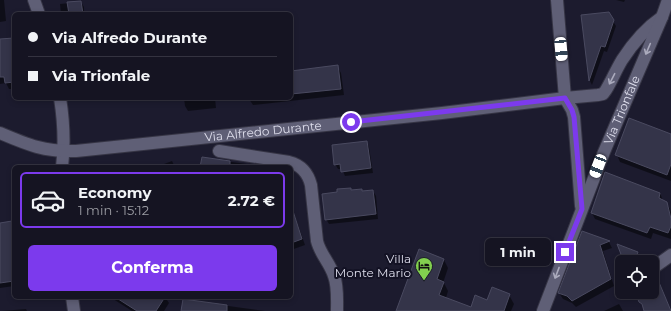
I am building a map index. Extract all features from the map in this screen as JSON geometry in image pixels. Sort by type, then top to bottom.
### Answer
[{"type":"street","points":[[34,0],[38,12]]},
{"type":"street","points":[[557,0],[565,98],[574,117],[582,209]]},
{"type":"street","name":"Via Trionfale","points":[[543,311],[604,152],[668,0]]},
{"type":"street","name":"Via Alfredo Durante","points":[[0,133],[45,150],[64,152],[598,95],[603,94],[608,88],[622,61],[636,40],[662,17]]},
{"type":"street","points":[[60,100],[64,127],[62,165]]},
{"type":"street","points":[[219,151],[294,163],[304,169],[311,185],[317,241],[336,283],[337,311]]},
{"type":"street","points":[[659,263],[671,254]]},
{"type":"street","points":[[72,299],[74,311]]},
{"type":"building","points":[[81,1],[83,12],[69,12],[67,2]]},
{"type":"building","points":[[609,12],[614,20],[605,47],[601,46],[589,81],[581,15]]},
{"type":"building","points":[[12,38],[12,82],[5,83],[4,77],[0,77],[0,39]]},
{"type":"building","points":[[338,65],[341,89],[293,94],[293,71]]},
{"type":"building","points":[[629,118],[671,134],[671,164],[667,175],[615,155]]},
{"type":"building","points":[[367,141],[371,168],[341,172],[340,164],[334,165],[332,145]]},
{"type":"building","points":[[202,157],[230,161],[230,165],[200,165]]},
{"type":"building","points":[[605,172],[660,193],[659,198],[667,202],[671,219],[671,226],[668,233],[650,227],[647,233],[591,213]]},
{"type":"building","points":[[351,188],[351,190],[362,189],[362,191],[373,190],[376,214],[325,220],[322,194],[337,192],[337,189]]},
{"type":"building","points":[[293,211],[302,239],[293,242]]},
{"type":"building","points":[[12,221],[12,281],[0,283],[0,223]]},
{"type":"building","points":[[582,231],[610,241],[600,245],[611,279],[572,301],[567,296],[558,293]]},
{"type":"building","points":[[617,244],[638,252],[637,255],[621,255]]},
{"type":"building","name":"Villa Monte Mario","points":[[419,249],[444,259],[437,279],[444,282],[439,295],[471,307],[475,295],[487,300],[492,287],[510,294],[504,311],[396,311]]},
{"type":"building","points":[[659,282],[671,311],[644,311],[642,304],[638,299],[659,299]]},
{"type":"building","points":[[118,299],[164,299],[156,311],[137,311]]},
{"type":"building","points":[[183,299],[227,305],[227,311],[181,311]]},
{"type":"place","name":"Villa Monte Mario","points":[[424,281]]},
{"type":"route","points":[[351,122],[565,98],[574,117],[582,209],[565,252]]}]
